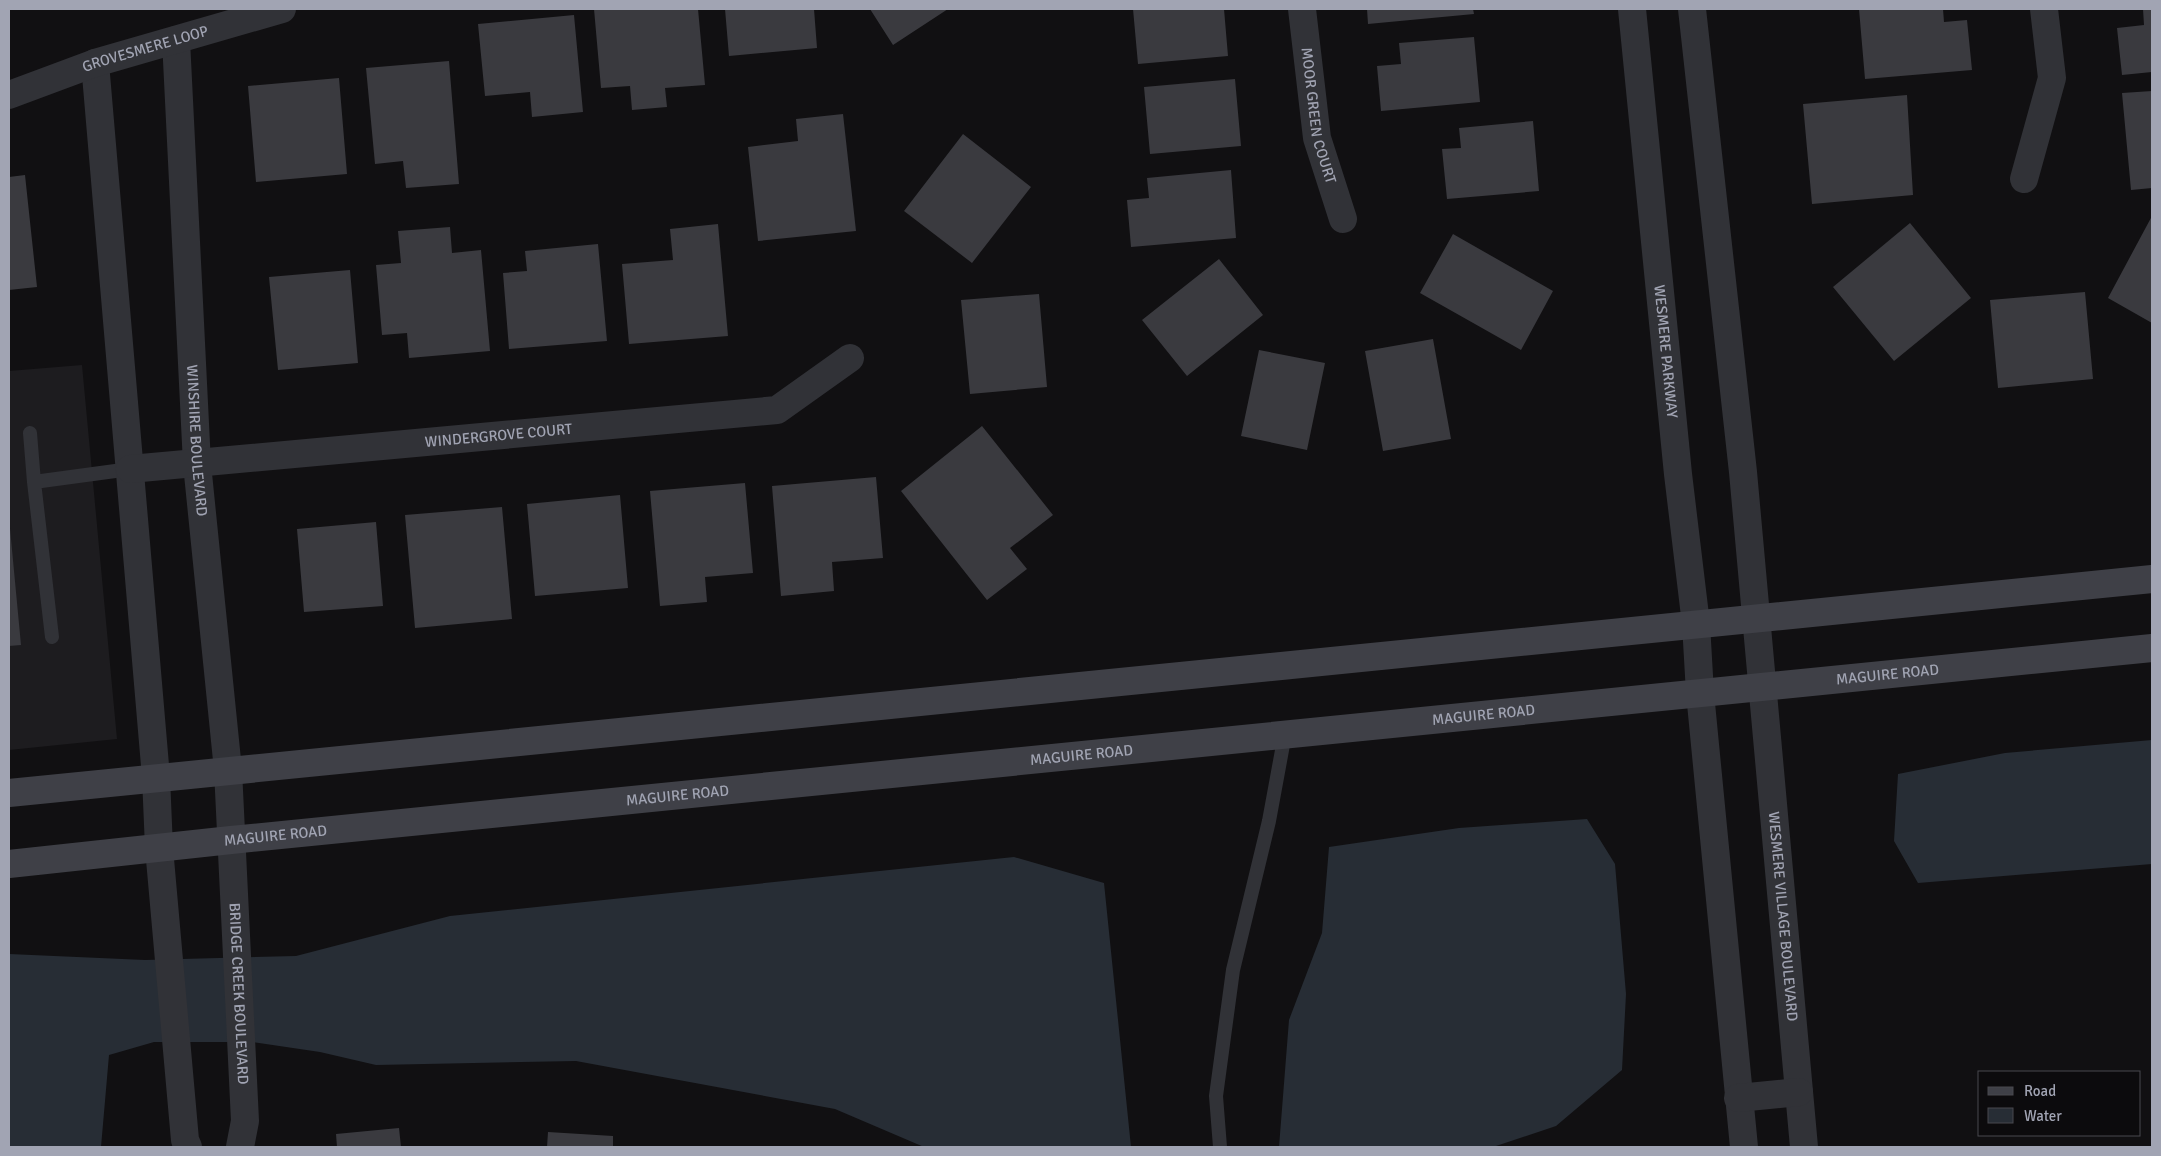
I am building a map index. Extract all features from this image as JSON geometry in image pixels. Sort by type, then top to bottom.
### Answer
[{"type":"main road","points":[[9,793],[2152,578]]},
{"type":"main road","name":"MAGUIRE ROAD","points":[[9,864],[231,840],[2152,648]]},
{"type":"street","name":"GROVESMERE LOOP","points":[[9,95],[95,63],[282,9]]},
{"type":"street","name":"MOOR GREEN COURT","points":[[1302,9],[1317,138],[1343,219]]},
{"type":"street","name":"WESMERE PARKWAY","points":[[1632,9],[1678,474],[1696,624],[1700,693]]},
{"type":"street","points":[[1692,9],[1742,462],[1761,686]]},
{"type":"street","points":[[2024,179],[2052,78],[2044,9]]},
{"type":"street","name":"WINSHIRE BOULEVARD","points":[[176,40],[197,464],[228,770],[231,840]]},
{"type":"street","points":[[95,63],[156,777],[159,848],[185,1140],[188,1147]]},
{"type":"street","name":"WINDERGROVE COURT","points":[[130,469],[777,410],[850,358]]},
{"type":"street","name":"WESMERE VILLAGE BOULEVARD","points":[[1761,686],[1804,1147]]},
{"type":"street","points":[[1700,693],[1744,1147]]},
{"type":"street","name":"BRIDGE CREEK BOULEVARD","points":[[231,840],[245,1121],[240,1147]]},
{"type":"street","points":[[1738,1098],[1799,1092]]},
{"type":"lane","points":[[30,434],[52,637]]},
{"type":"lane","points":[[34,482],[130,469]]},
{"type":"lane","points":[[1220,1147],[1216,1096],[1233,970],[1268,821],[1286,734]]},
{"type":"shaded area","points":[[82,365],[117,739],[9,750],[9,371]]},
{"type":"water","points":[[2152,740],[2152,864],[1918,883],[1894,841],[1898,774],[2005,753]]},
{"type":"water","points":[[1587,819],[1615,864],[1626,994],[1622,1070],[1556,1126],[1493,1147],[1279,1147],[1289,1020],[1322,933],[1329,847],[1459,828]]},
{"type":"water","points":[[1014,857],[1104,883],[1131,1147],[924,1147],[835,1109],[576,1061],[376,1065],[320,1052],[252,1042],[154,1042],[109,1055],[101,1147],[9,1147],[9,954],[145,960],[296,956],[450,916]]},
{"type":"building","points":[[594,9],[698,9],[705,85],[665,88],[667,107],[632,110],[630,86],[601,88]]},
{"type":"building","points":[[725,9],[814,9],[817,48],[729,56]]},
{"type":"building","points":[[870,9],[948,9],[893,45]]},
{"type":"building","points":[[1133,9],[1224,9],[1228,56],[1138,64]]},
{"type":"building","points":[[1367,9],[1473,9],[1474,14],[1368,24]]},
{"type":"building","points":[[1859,9],[1943,9],[1944,22],[1967,20],[1972,70],[1865,79]]},
{"type":"building","points":[[2143,9],[2152,9],[2152,72],[2122,75],[2117,28],[2144,25]]},
{"type":"building","points":[[574,15],[583,112],[532,117],[530,92],[485,96],[478,24]]},
{"type":"building","points":[[1474,37],[1480,102],[1381,111],[1377,66],[1401,64],[1399,43]]},
{"type":"building","points":[[449,61],[459,184],[406,188],[403,161],[375,164],[366,68]]},
{"type":"building","points":[[339,78],[347,174],[256,182],[248,86]]},
{"type":"building","points":[[1235,79],[1241,146],[1150,154],[1144,87]]},
{"type":"building","points":[[2152,91],[2152,188],[2131,190],[2122,93]]},
{"type":"building","points":[[1907,95],[1913,195],[1812,204],[1803,104]]},
{"type":"building","points":[[843,114],[856,231],[758,241],[748,147],[798,141],[796,119]]},
{"type":"building","points":[[1533,121],[1539,191],[1447,199],[1442,149],[1461,148],[1459,128]]},
{"type":"building","points":[[963,134],[1031,187],[972,263],[904,211]]},
{"type":"building","points":[[1231,170],[1236,238],[1131,247],[1127,200],[1149,198],[1147,178]]},
{"type":"building","points":[[25,175],[37,287],[9,290],[9,177]]},
{"type":"building","points":[[2152,216],[2152,323],[2108,298]]},
{"type":"building","points":[[1910,223],[1971,298],[1894,361],[1833,287]]},
{"type":"building","points":[[718,224],[728,336],[629,344],[622,264],[673,260],[670,229]]},
{"type":"building","points":[[450,227],[452,253],[481,250],[490,351],[409,358],[407,333],[382,335],[376,265],[401,263],[398,231]]},
{"type":"building","points":[[1453,234],[1553,291],[1521,350],[1420,293]]},
{"type":"building","points":[[598,244],[607,341],[509,349],[503,273],[527,271],[525,251]]},
{"type":"building","points":[[1219,259],[1263,315],[1187,376],[1142,320]]},
{"type":"building","points":[[350,270],[358,363],[278,370],[269,277]]},
{"type":"building","points":[[2085,292],[2093,379],[1998,388],[1990,300]]},
{"type":"building","points":[[1039,294],[1047,387],[970,394],[961,300]]},
{"type":"building","points":[[1433,339],[1451,439],[1383,451],[1365,351]]},
{"type":"building","points":[[1259,350],[1325,363],[1307,450],[1241,436]]},
{"type":"building","points":[[982,426],[1053,515],[1010,548],[1027,569],[987,600],[901,491]]},
{"type":"building","points":[[876,477],[883,558],[832,562],[834,591],[781,596],[772,486]]},
{"type":"building","points":[[745,483],[753,573],[705,577],[707,602],[660,606],[650,491]]},
{"type":"building","points":[[620,495],[628,588],[535,596],[527,504]]},
{"type":"building","points":[[502,507],[512,619],[415,628],[405,515]]},
{"type":"building","points":[[9,518],[21,645],[9,646]]},
{"type":"building","points":[[376,522],[383,606],[304,612],[297,529]]},
{"type":"building","points":[[399,1128],[401,1147],[337,1147],[336,1134]]},
{"type":"building","points":[[548,1132],[613,1136],[613,1147],[547,1147]]}]
